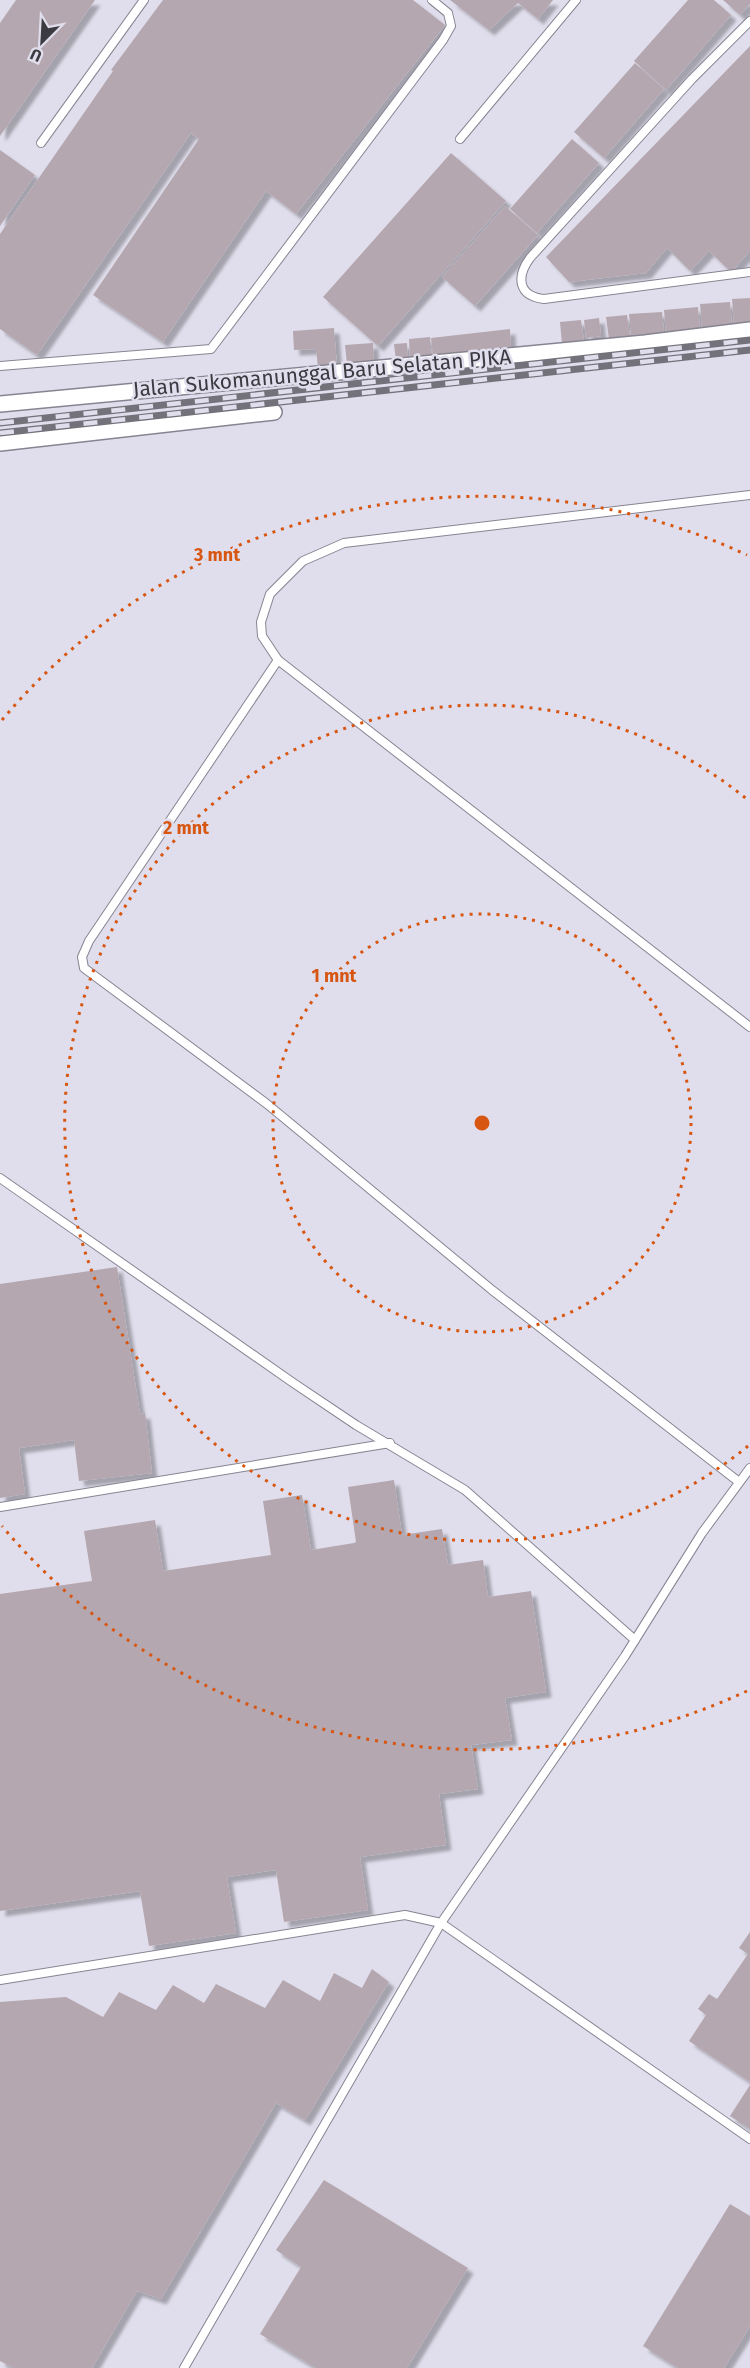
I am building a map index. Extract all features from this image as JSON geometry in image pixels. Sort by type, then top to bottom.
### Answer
[{"type":"street","name":"Jalan Sukomanunggal Baru Selatan PJKA","points":[[0,404],[645,343],[750,330]]},
{"type":"street","points":[[0,443],[274,412]]},
{"type":"lane","points":[[41,143],[144,0]]},
{"type":"lane","points":[[0,366],[211,349],[443,40],[451,26],[448,13],[432,0]]},
{"type":"lane","points":[[460,139],[576,0]]},
{"type":"lane","points":[[750,21],[692,79],[530,258],[522,269],[521,281],[525,290],[533,298],[544,299],[750,272]]},
{"type":"lane","points":[[750,495],[344,543],[303,561],[270,594],[261,622],[262,636],[278,660],[750,1027]]},
{"type":"lane","points":[[278,660],[89,941],[82,957],[84,968],[267,1104],[492,1290],[739,1482]]},
{"type":"lane","points":[[0,1178],[356,1425],[390,1443],[465,1490],[635,1641]]},
{"type":"lane","points":[[0,1507],[390,1443]]},
{"type":"lane","points":[[183,2368],[441,1923],[635,1641],[702,1533],[750,1468]]},
{"type":"lane","points":[[0,1980],[405,1915],[441,1923],[750,2139]]},
{"type":"building","points":[[16,0],[95,0],[0,136],[0,23]]},
{"type":"building","points":[[163,0],[413,0],[445,25],[296,214],[266,191],[163,342],[93,295],[199,139],[191,133],[37,355],[0,329],[0,234],[113,71],[111,70]]},
{"type":"building","points":[[450,0],[553,0],[538,19],[518,3],[489,30]]},
{"type":"building","points":[[688,0],[714,0],[731,15],[666,90],[634,61]]},
{"type":"building","points":[[723,0],[750,0],[750,4],[740,15]]},
{"type":"building","points":[[750,46],[750,251],[731,272],[709,251],[690,271],[667,248],[646,273],[569,282],[546,257]]},
{"type":"building","points":[[635,63],[664,89],[604,158],[574,132]]},
{"type":"building","points":[[572,139],[599,163],[537,233],[510,209]]},
{"type":"building","points":[[0,150],[35,175],[0,226]]},
{"type":"building","points":[[451,153],[506,201],[378,346],[323,297]]},
{"type":"building","points":[[505,206],[538,235],[475,306],[442,277]]},
{"type":"building","points":[[750,298],[750,325],[734,326],[732,299]]},
{"type":"building","points":[[730,302],[732,327],[702,329],[700,304]]},
{"type":"building","points":[[698,307],[700,330],[666,333],[664,310]]},
{"type":"building","points":[[662,312],[664,333],[631,335],[629,314]]},
{"type":"building","points":[[627,315],[630,337],[609,339],[606,317]]},
{"type":"building","points":[[599,318],[601,336],[586,338],[584,320]]},
{"type":"building","points":[[581,320],[584,341],[562,344],[560,322]]},
{"type":"building","points":[[334,328],[337,367],[318,368],[316,349],[294,350],[293,331]]},
{"type":"building","points":[[510,329],[511,350],[433,355],[431,338]]},
{"type":"building","points":[[430,337],[432,358],[410,360],[409,339]]},
{"type":"building","points":[[373,343],[374,363],[347,365],[345,345]]},
{"type":"building","points":[[407,343],[408,360],[396,361],[394,344]]},
{"type":"building","points":[[117,1267],[140,1414],[145,1413],[152,1473],[79,1481],[74,1440],[19,1448],[25,1494],[0,1498],[0,1284]]},
{"type":"building","points":[[394,1480],[402,1535],[442,1529],[448,1565],[483,1560],[488,1597],[531,1591],[546,1692],[505,1698],[512,1740],[471,1745],[478,1789],[439,1794],[446,1845],[360,1857],[368,1910],[284,1922],[276,1870],[227,1877],[236,1933],[149,1946],[140,1891],[0,1911],[0,1594],[92,1581],[84,1531],[155,1520],[163,1571],[271,1555],[263,1501],[302,1495],[311,1550],[354,1543],[356,1542],[348,1487]]},
{"type":"building","points":[[750,1932],[750,2082],[689,2041],[706,2015],[698,2009],[709,1994],[717,1999],[748,1954],[739,1948]]},
{"type":"building","points":[[372,1969],[389,1982],[305,2120],[276,2103],[161,2299],[137,2291],[92,2368],[14,2368],[0,2361],[0,2002],[66,1997],[103,2017],[119,1992],[156,2010],[173,1985],[204,2003],[216,1984],[265,2008],[283,1980],[320,2001],[334,1973],[362,1988]]},
{"type":"building","points":[[750,2085],[750,2129],[730,2116]]},
{"type":"building","points":[[324,2180],[468,2268],[407,2368],[316,2368],[260,2334],[301,2267],[276,2250]]},
{"type":"building","points":[[730,2204],[750,2216],[750,2326],[724,2368],[678,2368],[643,2346]]},
{"type":"railway","points":[[0,423],[750,340]]},
{"type":"railway","points":[[0,433],[750,350]]}]
